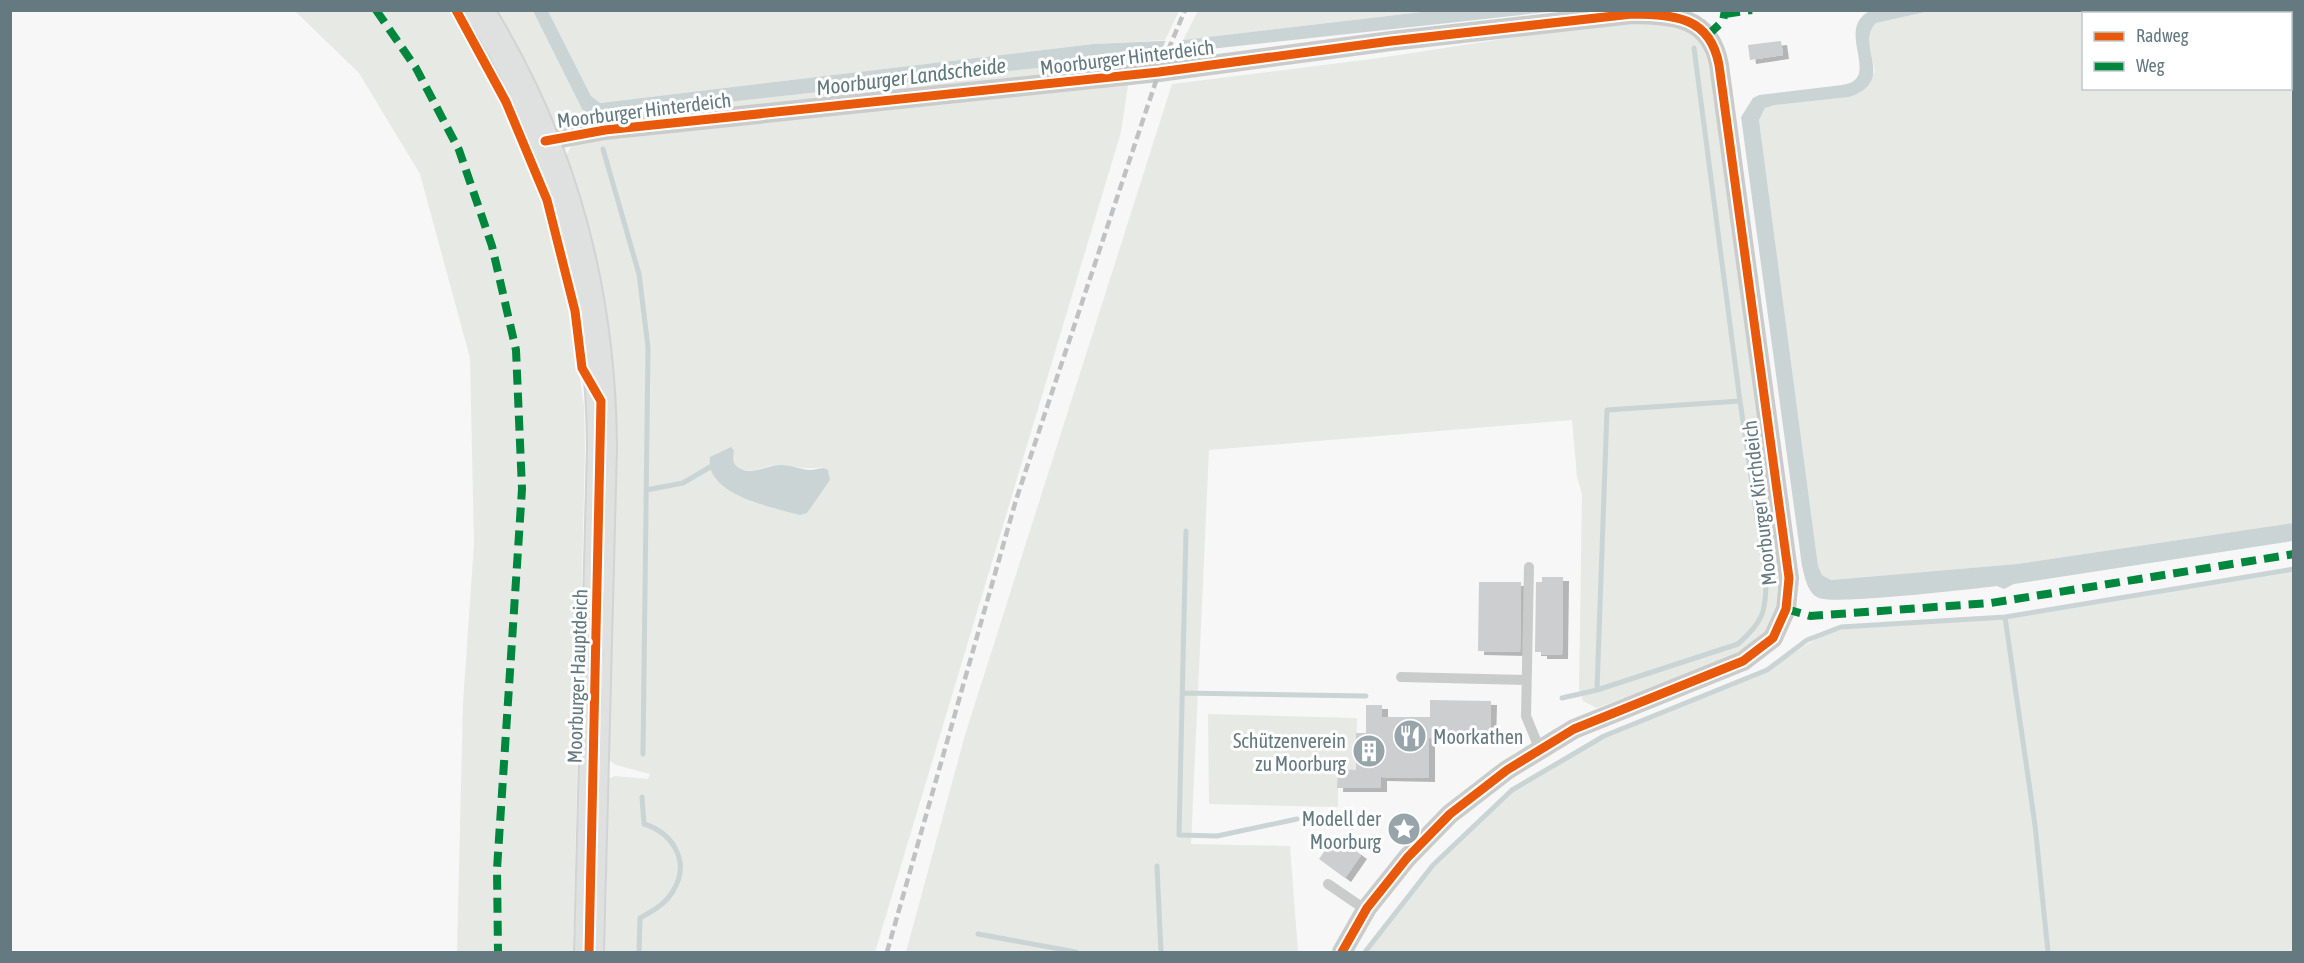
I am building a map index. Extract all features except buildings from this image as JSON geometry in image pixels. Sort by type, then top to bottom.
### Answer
[{"type":"main road","name":"Moorburger Hauptdeich","points":[[479,10],[521,88],[544,141],[567,204],[583,258],[594,321],[600,382],[602,447],[589,952]]},
{"type":"street","name":"Moorburger Hinterdeich","points":[[544,141],[605,130],[1159,72],[1390,41],[1632,14],[1680,18],[1698,26],[1708,35]]},
{"type":"street","name":"Moorburger Kirchdeich","points":[[1342,952],[1366,910],[1407,858],[1450,814],[1508,770],[1574,729],[1743,661],[1773,638],[1786,609],[1789,578],[1720,76],[1715,48],[1708,35]]},
{"type":"lane","points":[[1529,567],[1526,716],[1540,750]]},
{"type":"lane","points":[[1401,677],[1526,680]]},
{"type":"lane","points":[[1328,884],[1366,910]]},
{"type":"shaded area","points":[[295,11],[470,11],[555,193],[589,371],[579,373],[584,406],[585,449],[573,952],[457,952],[463,702],[474,544],[470,358],[420,174],[359,73]]},
{"type":"shaded area","points":[[492,11],[533,11],[582,109],[599,116],[1160,54],[1156,64],[572,127],[555,123],[548,115]]},
{"type":"shaded area","points":[[548,11],[1179,11],[1165,40],[1093,44],[599,103],[591,96]]},
{"type":"shaded area","points":[[1198,11],[1430,11],[1183,40]]},
{"type":"shaded area","points":[[1930,11],[2293,11],[2293,523],[2017,564],[1831,580],[1822,575],[1818,566],[1759,120],[1765,108],[1775,105],[1849,97],[1875,72],[1870,40],[1872,28],[1876,23]]},
{"type":"shaded area","points":[[1626,20],[1681,28],[1698,41],[1709,67],[1779,575],[1775,616],[1767,632],[1734,658],[1597,708],[1583,701],[1579,689],[1582,494],[1577,477],[1572,420],[1209,450],[1191,844],[1290,846],[1298,952],[906,952],[965,735],[1172,84],[1379,58]]},
{"type":"shaded area","points":[[1073,83],[1128,85],[1121,132],[875,952],[604,952],[607,884],[605,780],[615,776],[648,779],[650,774],[616,765],[606,758],[611,385],[566,157],[578,142],[600,138],[619,139]],"holes":[[[734,451],[735,464],[738,468],[745,470],[773,466],[822,467],[814,501],[807,513],[776,509],[752,502],[716,454]]]},
{"type":"shaded area","points":[[2293,569],[2293,952],[1365,952],[1433,865],[1512,790],[1604,736],[1767,670],[1822,635],[1841,627],[2005,617]]},
{"type":"shaded area","points":[[1208,714],[1357,718],[1356,770],[1338,770],[1338,807],[1209,804]]},
{"type":"water","points":[[1872,10],[1930,11],[1876,23],[1869,42],[1873,72],[1871,82],[1863,90],[1849,97],[1775,105],[1765,108],[1759,120],[1818,566],[1822,575],[1831,580],[2017,564],[2293,523],[2293,541],[2014,584],[2004,589],[1997,586],[1849,600],[1830,600],[1815,596],[1807,584],[1802,566],[1741,117],[1753,98],[1759,95],[1842,85],[1855,80],[1860,69],[1856,42],[1857,24]]},
{"type":"water","name":"Moorburger Landscheide","points":[[533,11],[548,11],[591,96],[600,103],[1093,44],[1183,40],[1430,11],[1557,11],[599,116],[588,114],[582,109]]},
{"type":"water","points":[[731,447],[734,451],[734,463],[743,470],[754,471],[776,465],[809,470],[823,468],[828,470],[830,480],[807,513],[800,515],[759,504],[729,490],[718,481],[711,470],[710,457]]},
{"type":"pier","points":[[1167,37],[1180,37],[1173,56],[1159,57]]},
{"type":"waterway","points":[[1694,48],[1766,580],[1764,609],[1758,623],[1738,644],[1597,690],[1607,410],[1740,401]]},
{"type":"waterway","points":[[603,149],[639,274],[648,347],[643,754]]},
{"type":"waterway","points":[[646,490],[683,483],[710,467]]},
{"type":"waterway","points":[[1186,531],[1179,835],[1217,836],[1297,819]]},
{"type":"waterway","points":[[2048,952],[2035,825],[2005,617],[2294,569]]},
{"type":"waterway","points":[[1365,952],[1433,865],[1512,790],[1604,736],[1767,670],[1807,640],[1841,627],[2005,617]]},
{"type":"waterway","points":[[1562,698],[1597,690]]},
{"type":"waterway","points":[[1182,693],[1366,696]]},
{"type":"waterway","points":[[639,952],[640,918],[667,900],[678,880],[680,870],[679,859],[671,842],[663,834],[644,824],[642,797]]},
{"type":"waterway","points":[[1157,866],[1161,952]]},
{"type":"waterway","points":[[978,934],[1076,952]]},
{"type":"railway","points":[[887,952],[1016,500],[1159,72],[1185,10]]},
{"type":"marked path","points":[[376,10],[416,68],[459,150],[492,246],[516,350],[522,489],[497,869],[498,952]]},
{"type":"marked path","points":[[1708,35],[1723,21],[1725,10]]},
{"type":"marked path","points":[[1725,14],[1752,10]]},
{"type":"marked path","points":[[1786,609],[1810,616],[1991,603],[2294,554]]},
{"type":"cycle path","points":[[456,10],[506,102],[547,200],[575,311],[582,368],[601,401],[589,952]]},
{"type":"cycle path","points":[[545,141],[605,130],[1159,72],[1391,41],[1632,14],[1676,18],[1699,28],[1708,36],[1719,65],[1789,578],[1786,609],[1773,638],[1743,661],[1574,729],[1507,770],[1450,814],[1407,858],[1367,908],[1342,952]]},
{"type":"place","name":"Moorkathen","points":[[1410,736]]},
{"type":"place","name":"Schützenverein zu Moorburg","points":[[1369,751]]},
{"type":"place","name":"Modell der Moorburg","points":[[1404,829]]}]
